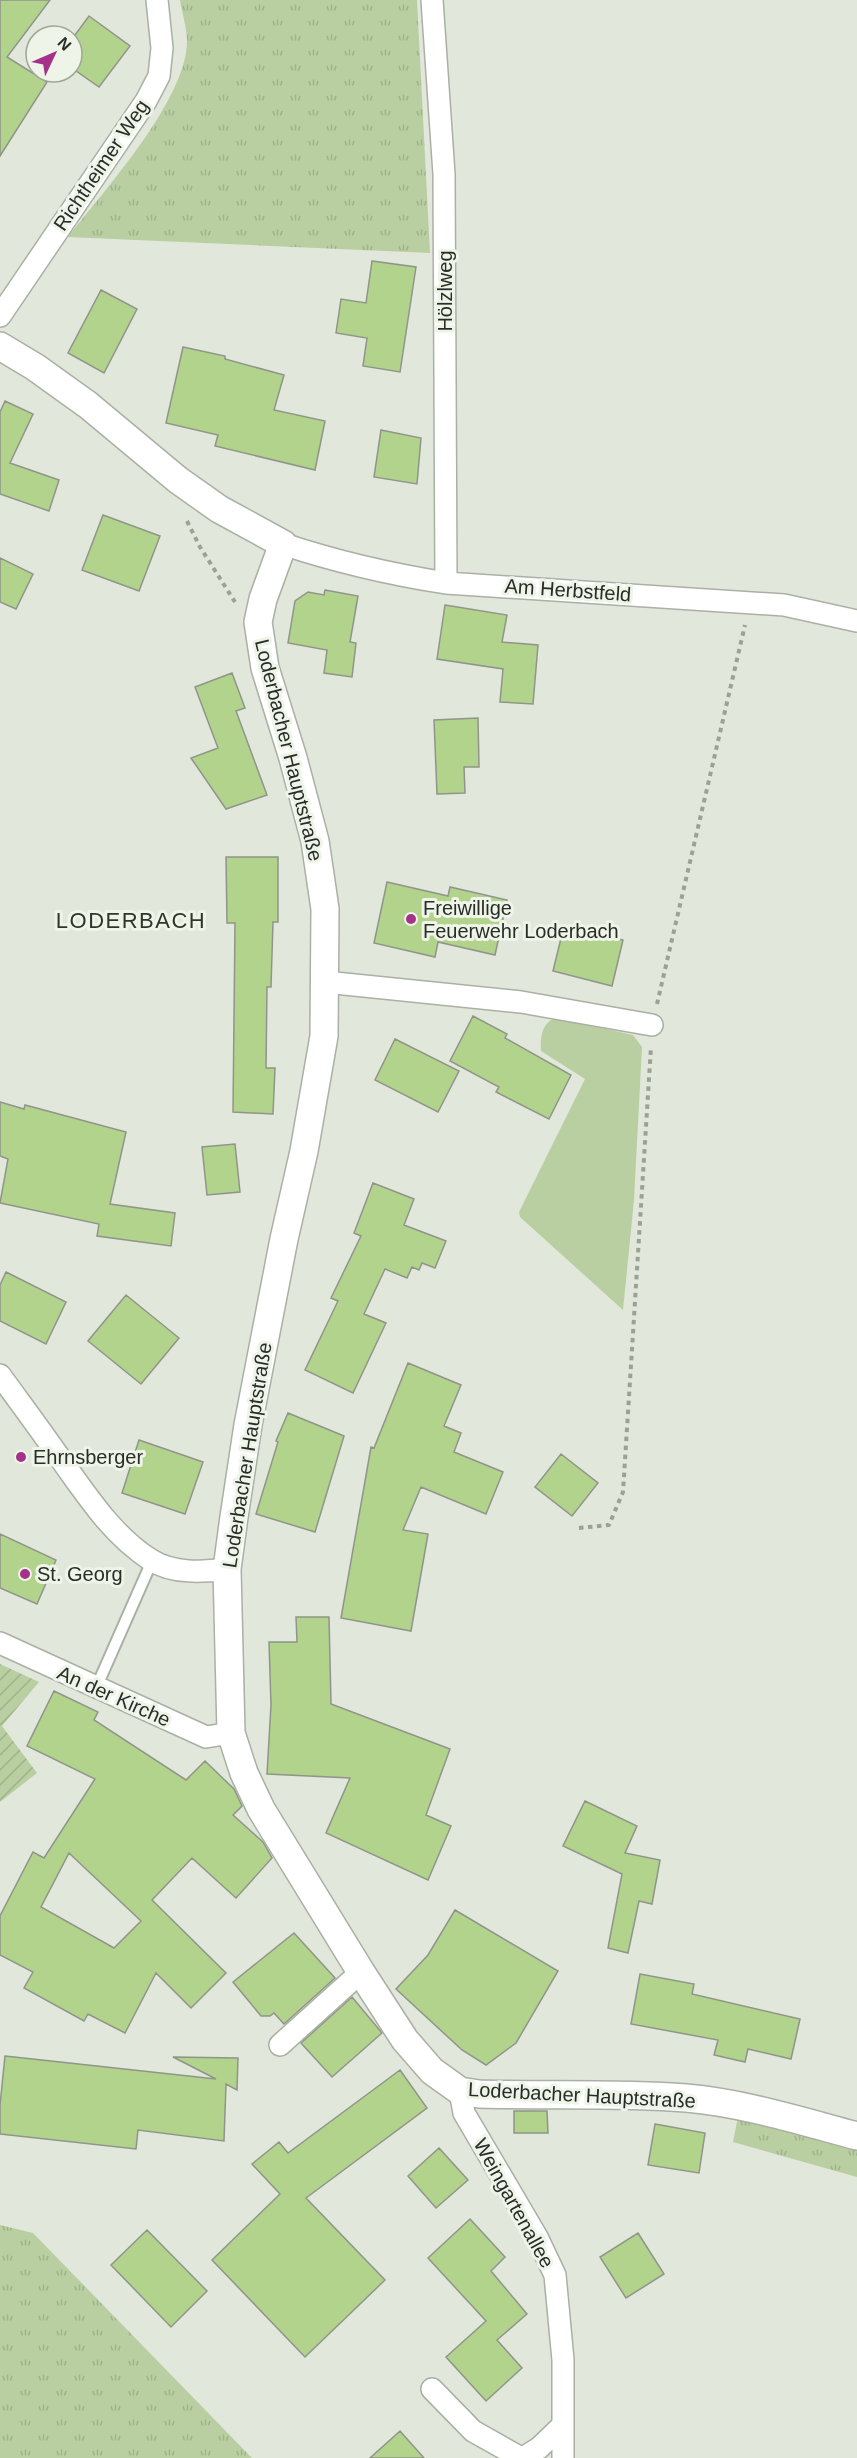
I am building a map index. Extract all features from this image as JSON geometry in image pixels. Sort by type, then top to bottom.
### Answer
[{"type":"street","name":"Richtheimer Weg","points":[[0,316],[146,101],[159,76],[162,48],[157,0]]},
{"type":"street","name":"Hölzlweg","points":[[432,0],[444,174],[446,583]]},
{"type":"street","points":[[0,346],[35,367],[88,405],[178,480],[219,509],[283,544]]},
{"type":"street","name":"Am Herbstfeld","points":[[283,544],[336,561],[392,575],[446,583],[784,605],[857,621]]},
{"type":"street","name":"Loderbacher Hauptstraße","points":[[283,544],[263,599],[258,622],[265,668],[293,758],[315,842],[325,909],[324,1036],[304,1152],[284,1239],[250,1414],[227,1569],[231,1733],[244,1773],[261,1809],[405,2040],[432,2071],[460,2091],[479,2094],[600,2094],[688,2098],[746,2106],[857,2136]]},
{"type":"street","points":[[325,982],[521,1002],[652,1025]]},
{"type":"street","points":[[0,1375],[85,1493],[118,1534],[152,1561],[198,1573],[227,1569]]},
{"type":"street","name":"An der Kirche","points":[[0,1644],[206,1737],[231,1733]]},
{"type":"street","points":[[280,2045],[361,1972]]},
{"type":"street","name":"Weingartenallee","points":[[460,2091],[464,2113],[537,2236],[555,2275],[563,2360],[563,2458]]},
{"type":"street","points":[[432,2389],[473,2431],[522,2458],[539,2448],[564,2425]]},
{"type":"lane","points":[[96,1688],[152,1561]]},
{"type":"path","points":[[178,480],[181,509],[200,547],[236,604],[258,622]]},
{"type":"path","points":[[579,1528],[609,1525],[623,1492],[652,1025],[750,602]]},
{"type":"green space","points":[[180,0],[417,0],[430,253],[68,237],[141,144],[173,90],[183,64],[187,41]]},
{"type":"green space","points":[[556,1018],[633,1035],[642,1047],[634,1200],[623,1310],[520,1217],[519,1212],[585,1079],[541,1051],[545,1027]]},
{"type":"green space","points":[[0,1664],[39,1682],[2,1726],[37,1773],[0,1802]]},
{"type":"green space","points":[[738,2117],[857,2148],[857,2177],[733,2142]]},
{"type":"green space","points":[[0,2225],[33,2233],[252,2458],[0,2458]]},
{"type":"building","points":[[0,0],[50,0],[32,24],[24,24],[24,34],[7,57],[24,68],[24,84],[46,84],[0,156]]},
{"type":"building","points":[[89,16],[130,46],[99,87],[84,76],[83,24]]},
{"type":"building","points":[[372,261],[416,267],[400,372],[363,366],[367,338],[336,333],[341,299],[366,303]]},
{"type":"building","points":[[101,290],[137,309],[104,373],[68,353]]},
{"type":"building","points":[[183,347],[225,356],[225,359],[284,375],[274,410],[325,421],[315,470],[215,446],[218,435],[166,423]]},
{"type":"building","points":[[5,401],[33,414],[10,463],[59,480],[49,511],[0,494],[0,412]]},
{"type":"building","points":[[381,430],[421,438],[417,484],[374,477]]},
{"type":"building","points":[[103,515],[160,536],[139,591],[82,570]]},
{"type":"building","points":[[0,558],[33,574],[16,609],[0,602]]},
{"type":"building","points":[[325,590],[358,596],[350,642],[356,643],[352,677],[324,673],[327,650],[288,643],[295,601],[308,592],[324,595]]},
{"type":"building","points":[[445,605],[507,615],[502,642],[538,645],[533,704],[500,702],[503,669],[437,659]]},
{"type":"building","points":[[232,673],[245,708],[236,711],[267,795],[226,809],[191,758],[218,748],[195,687]]},
{"type":"building","points":[[478,718],[479,767],[464,767],[465,793],[437,794],[434,720]]},
{"type":"building","points":[[226,857],[278,857],[278,922],[273,922],[271,987],[267,987],[266,1068],[275,1068],[273,1114],[233,1112],[235,923],[227,923]]},
{"type":"building","points":[[387,882],[448,896],[450,887],[507,900],[495,955],[438,942],[435,957],[374,943]]},
{"type":"building","points":[[564,926],[623,940],[612,986],[553,971]]},
{"type":"building","points":[[473,1016],[507,1034],[505,1038],[571,1075],[549,1119],[496,1092],[499,1087],[450,1061]]},
{"type":"building","points":[[395,1039],[459,1071],[438,1112],[375,1080]]},
{"type":"building","points":[[0,1102],[24,1109],[25,1105],[126,1132],[110,1204],[175,1213],[171,1246],[97,1236],[99,1224],[0,1203],[8,1159],[0,1156]]},
{"type":"building","points":[[235,1144],[240,1192],[207,1195],[202,1147]]},
{"type":"building","points":[[373,1183],[414,1199],[404,1225],[446,1241],[435,1268],[422,1263],[419,1270],[412,1267],[407,1278],[385,1269],[364,1314],[386,1323],[353,1393],[305,1370],[338,1301],[331,1298],[361,1236],[354,1233]]},
{"type":"building","points":[[6,1272],[66,1302],[46,1344],[0,1321],[0,1285]]},
{"type":"building","points":[[126,1295],[179,1338],[141,1384],[88,1341]]},
{"type":"building","points":[[408,1363],[461,1385],[444,1426],[461,1433],[454,1452],[503,1472],[486,1514],[421,1487],[403,1530],[428,1534],[411,1631],[341,1618],[371,1447],[374,1448]]},
{"type":"building","points":[[288,1413],[344,1436],[315,1532],[256,1514],[278,1442],[276,1441]]},
{"type":"building","points":[[139,1440],[203,1462],[185,1514],[122,1493]]},
{"type":"building","points":[[561,1454],[598,1483],[572,1516],[535,1487]]},
{"type":"building","name":"St. Georg","points":[[0,1534],[56,1560],[37,1604],[0,1588]]},
{"type":"building","points":[[296,1617],[329,1617],[331,1704],[450,1749],[426,1815],[451,1826],[428,1880],[326,1833],[350,1778],[267,1774],[271,1705],[269,1642],[297,1642]]},
{"type":"building","points":[[54,1691],[98,1712],[94,1720],[186,1780],[205,1761],[234,1789],[242,1806],[233,1815],[263,1842],[272,1858],[236,1898],[192,1858],[152,1900],[226,1973],[191,2008],[156,1973],[125,2033],[88,2014],[84,2021],[24,1988],[33,1972],[0,1955],[0,1916],[33,1852],[44,1858],[95,1779],[27,1746]],"holes":[[[69,1853],[141,1921],[114,1948],[41,1907]]]},
{"type":"building","points":[[585,1801],[637,1826],[625,1853],[660,1860],[652,1904],[639,1901],[628,1953],[608,1948],[622,1874],[563,1846]]},
{"type":"building","points":[[455,1910],[558,1971],[516,2043],[486,2065],[462,2050],[396,1989],[428,1955]]},
{"type":"building","points":[[294,1933],[335,1978],[284,2024],[274,2013],[270,2016],[261,2016],[233,1982]]},
{"type":"building","points":[[640,1974],[694,1984],[692,1994],[800,2019],[791,2059],[748,2049],[745,2062],[714,2055],[718,2040],[631,2024]]},
{"type":"building","points":[[352,1997],[382,2033],[332,2077],[301,2043]]},
{"type":"building","points":[[5,2056],[216,2079],[173,2057],[238,2058],[237,2090],[226,2084],[224,2141],[138,2130],[136,2149],[0,2134],[0,2105]]},
{"type":"building","points":[[400,2070],[427,2108],[306,2198],[385,2280],[305,2357],[212,2260],[280,2194],[252,2164],[279,2142],[288,2153]]},
{"type":"building","points":[[514,2111],[547,2111],[548,2133],[514,2133]]},
{"type":"building","points":[[655,2124],[705,2133],[699,2173],[648,2165]]},
{"type":"building","points":[[439,2148],[468,2180],[436,2208],[408,2176]]},
{"type":"building","points":[[470,2219],[505,2257],[491,2271],[527,2314],[497,2340],[522,2368],[486,2401],[446,2357],[486,2321],[428,2258]]},
{"type":"building","points":[[147,2230],[207,2291],[171,2327],[111,2265]]},
{"type":"building","points":[[638,2233],[664,2274],[626,2298],[600,2257]]},
{"type":"building","points":[[400,2431],[424,2458],[370,2458]]},
{"type":"place","name":"Freiwillige Feuerwehr Loderbach","points":[[411,919]]},
{"type":"place","name":"Ehrnsberger","points":[[21,1457]]},
{"type":"place","name":"St. Georg","points":[[25,1574]]},
{"type":"district","name":"LODERBACH","points":[[131,920]]}]
